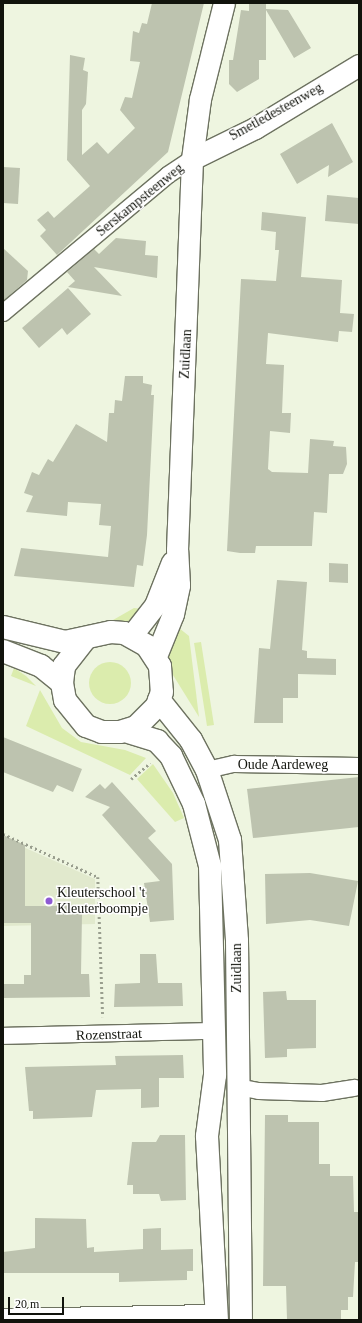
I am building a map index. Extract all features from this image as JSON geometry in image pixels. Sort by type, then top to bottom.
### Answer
[{"type":"main road","points":[[3,628],[52,642],[85,640],[111,632],[131,636],[156,656],[162,676],[159,700],[148,718],[125,731],[102,732],[86,726],[65,700],[62,683],[64,666],[85,640]]},
{"type":"main road","points":[[3,652],[41,666],[62,683]]},
{"type":"main road","name":"Zuidlaan","points":[[159,700],[191,740],[207,770],[222,813],[232,860],[236,911],[241,1320]]},
{"type":"main road","name":"Zuidlaan","points":[[125,731],[146,735],[169,753],[184,779],[203,829],[213,895],[215,1031],[208,1177],[217,1317]]},
{"type":"main road","name":"Zuidlaan","points":[[208,1177],[223,1171],[232,1179],[234,1235],[241,1255]]},
{"type":"street","name":"Serskampsteenweg","points":[[3,313],[168,175],[192,159],[200,99],[224,3]]},
{"type":"street","name":"Smetledesteenweg","points":[[192,159],[255,128],[359,65]]},
{"type":"street","name":"Zuidlaan","points":[[156,656],[173,614],[179,585],[177,550],[192,159]]},
{"type":"street","name":"Zuidlaan","points":[[131,636],[155,605],[177,550]]},
{"type":"street","name":"Oude Aardeweg","points":[[207,770],[234,764],[359,766]]},
{"type":"street","name":"Rozenstraat","points":[[3,1036],[104,1036],[215,1031]]},
{"type":"street","points":[[238,1087],[259,1091],[316,1093],[355,1088]]},
{"type":"street","points":[[3,1317],[217,1317]]},
{"type":"path","points":[[3,834],[98,877],[104,1036]]},
{"type":"shaded area","name":"Kleuterschool 't Kleuterboompje","points":[[3,838],[95,879],[95,924],[3,926]]},
{"type":"green space","points":[[134,608],[143,609],[127,622],[113,624],[113,620]]},
{"type":"green space","points":[[179,628],[189,636],[199,717],[168,667],[170,643]]},
{"type":"green space","points":[[201,642],[214,725],[207,726],[194,643]]},
{"type":"green space","points":[[110,662],[125,668],[131,683],[125,698],[110,704],[95,698],[89,683],[95,668]]},
{"type":"green space","points":[[14,668],[26,676],[36,686],[11,676]]},
{"type":"green space","points":[[40,690],[62,728],[81,742],[125,750],[146,758],[130,775],[26,726]]},
{"type":"green space","points":[[153,764],[173,793],[184,818],[175,822],[137,779]]},
{"type":"building","points":[[152,3],[204,3],[168,152],[57,255],[40,236],[46,230],[37,220],[48,211],[54,218],[90,186],[67,160],[70,55],[85,58],[83,70],[88,72],[86,104],[82,110],[82,155],[97,142],[108,154],[135,128],[120,110],[125,97],[132,98],[140,62],[130,61],[133,31],[139,33],[142,23],[147,24]]},
{"type":"building","points":[[249,3],[266,3],[266,9],[288,10],[311,48],[294,58],[266,10],[266,60],[259,60],[259,79],[237,92],[229,84],[229,60],[233,60],[241,10],[249,11]]},
{"type":"building","points":[[332,123],[353,162],[328,177],[329,165],[297,184],[280,154]]},
{"type":"building","points":[[3,167],[20,168],[18,204],[3,203]]},
{"type":"building","points":[[327,195],[359,198],[359,224],[325,221]]},
{"type":"building","points":[[262,212],[306,217],[301,277],[342,280],[340,313],[354,314],[352,332],[339,331],[338,342],[268,333],[266,364],[284,365],[282,413],[291,413],[290,433],[270,431],[268,469],[272,472],[308,473],[310,439],[334,441],[333,446],[346,447],[347,464],[343,474],[329,474],[327,513],[314,512],[312,546],[256,546],[255,553],[240,553],[227,551],[241,279],[276,281],[279,250],[275,250],[276,232],[261,230]]},
{"type":"building","points":[[116,238],[146,241],[145,255],[158,256],[157,278],[94,267],[122,296],[68,287],[75,281],[67,272],[94,249],[99,254]]},
{"type":"building","points":[[3,248],[28,271],[27,280],[3,301]]},
{"type":"building","points":[[68,288],[91,314],[67,335],[62,328],[39,348],[22,328]]},
{"type":"building","points":[[125,376],[143,376],[143,383],[152,385],[151,395],[154,395],[147,535],[143,566],[137,565],[134,587],[14,576],[21,548],[108,557],[111,526],[99,525],[101,504],[68,502],[67,516],[26,512],[33,496],[24,493],[32,472],[39,475],[48,459],[53,462],[76,424],[107,442],[109,413],[114,413],[115,400],[122,401]]},
{"type":"building","points":[[329,563],[348,564],[348,583],[329,582]]},
{"type":"building","points":[[277,580],[307,582],[302,650],[307,651],[307,658],[336,659],[336,675],[298,674],[298,698],[283,698],[283,723],[254,723],[259,648],[270,649]]},
{"type":"building","points":[[3,737],[82,769],[73,792],[57,785],[53,792],[3,772]]},
{"type":"building","points":[[359,777],[359,827],[253,838],[247,789]]},
{"type":"building","points":[[112,782],[156,831],[148,838],[172,864],[174,920],[150,922],[144,883],[160,881],[102,815],[110,807],[85,797],[100,784],[105,789]]},
{"type":"building","points":[[3,835],[25,845],[25,906],[74,906],[74,914],[82,914],[81,974],[89,974],[90,997],[3,998],[3,984],[24,984],[24,975],[31,975],[31,923],[3,923]]},
{"type":"building","points":[[310,873],[358,881],[349,926],[310,920],[266,924],[265,874]]},
{"type":"building","points":[[140,954],[156,954],[158,983],[182,983],[183,1006],[114,1007],[115,984],[140,983]]},
{"type":"building","points":[[286,991],[287,1000],[316,1000],[316,1048],[287,1049],[287,1057],[265,1058],[263,992]]},
{"type":"building","points":[[183,1055],[184,1078],[159,1078],[159,1107],[141,1108],[141,1089],[96,1090],[92,1117],[33,1119],[33,1111],[29,1111],[25,1067],[116,1065],[115,1056]]},
{"type":"building","points":[[265,1115],[288,1115],[288,1122],[319,1122],[319,1164],[330,1164],[330,1176],[353,1176],[354,1212],[359,1212],[359,1262],[355,1262],[353,1297],[348,1297],[348,1310],[341,1310],[341,1320],[287,1320],[286,1286],[263,1286]]},
{"type":"building","points":[[160,1135],[185,1135],[186,1200],[161,1201],[159,1194],[133,1194],[133,1185],[127,1185],[132,1142],[156,1142]]},
{"type":"building","points":[[35,1218],[86,1219],[87,1248],[94,1247],[94,1252],[143,1249],[143,1229],[161,1228],[161,1250],[193,1249],[193,1271],[187,1271],[187,1280],[119,1282],[119,1273],[3,1273],[3,1252],[35,1248]]},
{"type":"place","name":"Kleuterschool 't Kleuterboompje","points":[[49,901]]}]
